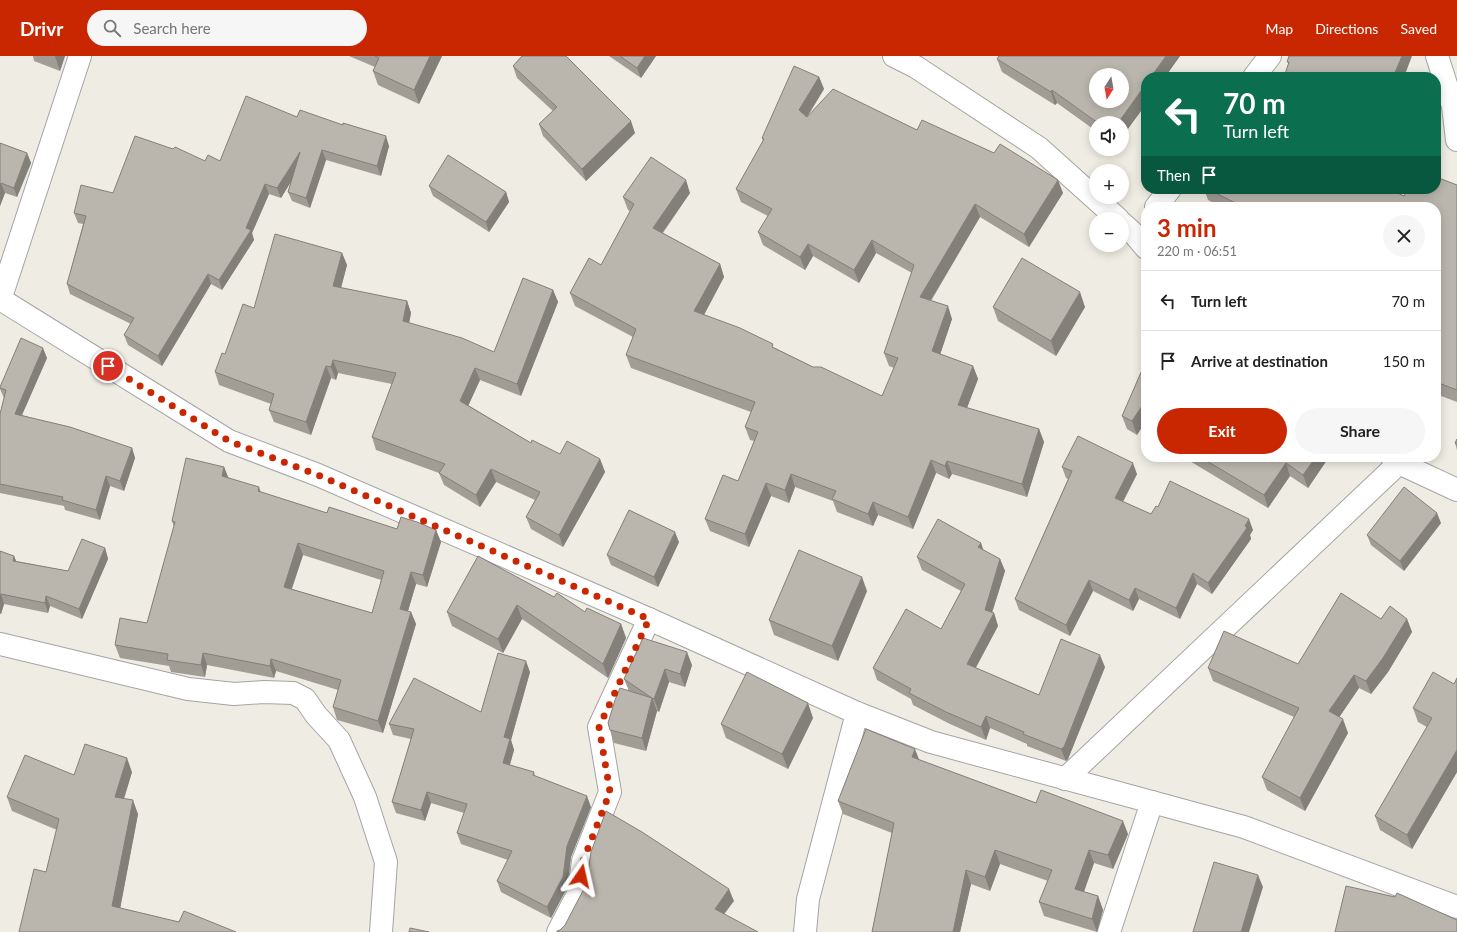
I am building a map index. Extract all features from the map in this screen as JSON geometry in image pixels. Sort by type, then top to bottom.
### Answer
[{"type":"street","points":[[80,56],[0,299],[229,441],[318,475],[649,619],[857,713],[931,742],[1244,827],[1457,907]]},
{"type":"street","points":[[894,56],[916,67],[1038,148],[1110,212]]},
{"type":"street","points":[[1258,72],[1270,56]]},
{"type":"street","points":[[1437,56],[1453,106],[1457,140]]},
{"type":"street","points":[[1160,202],[1166,194]]},
{"type":"street","points":[[1065,779],[1394,462]]},
{"type":"street","points":[[1400,462],[1457,490]]},
{"type":"street","points":[[558,932],[579,892],[583,861],[610,792],[599,727],[649,619]]},
{"type":"street","points":[[0,644],[188,689],[234,694],[264,692],[293,694],[305,699],[339,740],[365,797],[386,862],[381,932]]},
{"type":"street","points":[[805,932],[808,899],[857,713]]},
{"type":"street","points":[[1109,932],[1152,802]]},
{"type":"building","points":[[375,56],[430,56],[414,90],[373,71],[379,58]]},
{"type":"building","points":[[522,56],[566,56],[631,121],[582,169],[539,124],[557,107],[513,66]]},
{"type":"building","points":[[620,56],[645,56],[637,68]]},
{"type":"building","points":[[999,56],[1166,56],[1155,72],[1141,72],[1141,91],[1129,108],[1129,68],[1089,68],[1089,108],[1129,108],[1123,116],[1089,117],[1052,90],[1051,92],[997,59]]},
{"type":"building","points":[[1289,56],[1402,56],[1395,72],[1286,72],[1289,62],[1287,62]]},
{"type":"building","points":[[794,66],[819,77],[799,110],[807,117],[833,89],[917,130],[922,120],[994,153],[1000,144],[1058,180],[1024,234],[975,204],[920,297],[948,306],[932,351],[973,366],[958,405],[1039,429],[1022,484],[947,461],[945,466],[931,460],[908,517],[873,502],[868,514],[832,499],[836,491],[791,474],[785,490],[766,483],[745,534],[705,519],[723,475],[738,481],[758,432],[745,427],[755,402],[626,355],[636,329],[570,293],[589,258],[601,265],[634,204],[623,197],[651,157],[686,180],[653,228],[720,264],[694,311],[740,328],[773,344],[772,347],[813,367],[821,367],[882,396],[898,358],[884,353],[914,265],[872,240],[854,270],[808,244],[800,257],[758,232],[772,209],[736,189],[764,139],[762,138]]},
{"type":"building","points":[[246,96],[297,117],[300,110],[343,125],[343,123],[386,136],[377,166],[322,150],[306,198],[288,192],[300,152],[277,188],[265,184],[246,228],[251,230],[219,280],[208,274],[158,356],[124,335],[134,318],[67,284],[86,216],[74,213],[81,185],[113,193],[135,136],[173,149],[175,147],[205,161],[208,155],[220,161]]},
{"type":"building","points":[[0,143],[27,153],[14,188],[1,183],[0,186]]},
{"type":"building","points":[[448,155],[506,192],[486,222],[429,186]]},
{"type":"building","points":[[1441,179],[1457,185],[1457,390],[1441,384],[1441,202],[1233,202],[1218,194],[1400,194],[1404,196],[1405,194],[1441,194]]},
{"type":"building","points":[[275,234],[342,253],[333,286],[407,301],[403,321],[462,338],[494,352],[523,278],[553,290],[517,384],[475,368],[460,401],[531,443],[532,440],[560,454],[567,441],[600,459],[559,535],[526,517],[540,492],[491,469],[476,495],[439,473],[445,464],[372,437],[396,373],[333,360],[331,367],[326,366],[306,422],[269,410],[274,394],[215,372],[222,353],[225,354],[243,304],[254,308]]},
{"type":"building","points":[[1022,258],[1080,292],[1051,341],[993,307]]},
{"type":"building","points":[[21,338],[43,348],[15,414],[70,427],[132,448],[120,481],[106,476],[96,510],[62,500],[63,497],[0,484],[0,414],[6,390],[0,387]]},
{"type":"building","points":[[1141,372],[1141,408],[1132,421],[1122,416]]},
{"type":"building","points":[[1078,436],[1133,463],[1115,498],[1151,514],[1156,506],[1158,507],[1170,481],[1249,519],[1245,526],[1247,528],[1208,583],[1193,573],[1176,608],[1135,588],[1129,600],[1089,580],[1066,625],[1015,599],[1072,471],[1062,467]]},
{"type":"building","points":[[186,458],[224,467],[222,476],[259,487],[258,491],[327,513],[329,507],[397,529],[401,517],[436,530],[423,575],[411,572],[400,609],[411,612],[378,721],[333,707],[341,680],[271,659],[270,666],[203,653],[201,665],[167,660],[168,654],[115,645],[120,618],[147,623],[175,522],[172,521]],"holes":[[[298,543],[384,571],[372,613],[284,587]]]},
{"type":"building","points":[[1208,462],[1312,462],[1303,475],[1286,463],[1264,495]]},
{"type":"building","points":[[1404,487],[1437,513],[1400,561],[1367,535]]},
{"type":"building","points":[[629,510],[675,532],[654,577],[607,555]]},
{"type":"building","points":[[938,519],[981,543],[978,547],[1000,559],[985,610],[994,613],[967,664],[1039,695],[1061,639],[1100,655],[1064,747],[1061,749],[1023,734],[1024,732],[986,716],[981,727],[946,712],[909,693],[911,689],[873,668],[906,609],[941,629],[965,584],[917,557]]},
{"type":"building","points":[[82,539],[105,548],[79,609],[46,596],[45,603],[1,594],[0,596],[0,551],[14,556],[13,561],[68,571]]},
{"type":"building","points":[[799,550],[862,577],[832,646],[769,620]]},
{"type":"building","points":[[478,556],[554,597],[557,593],[585,612],[587,608],[621,624],[603,664],[517,605],[498,639],[447,612]]},
{"type":"building","points":[[1341,593],[1381,619],[1390,606],[1407,619],[1383,658],[1366,681],[1354,675],[1329,711],[1343,719],[1300,798],[1262,777],[1299,708],[1208,668],[1224,631],[1298,664]]},
{"type":"building","points":[[643,638],[687,652],[680,674],[665,669],[654,699],[624,679]]},
{"type":"building","points":[[498,653],[526,661],[504,737],[510,739],[503,763],[534,772],[533,775],[587,796],[567,846],[563,877],[547,907],[497,881],[512,851],[457,833],[467,804],[427,792],[421,810],[392,802],[414,729],[389,724],[414,678],[481,712]]},
{"type":"building","points":[[747,672],[808,703],[782,754],[721,724]]},
{"type":"building","points":[[1433,672],[1454,684],[1457,678],[1457,750],[1407,835],[1375,816],[1432,718],[1413,708]]},
{"type":"building","points":[[620,688],[652,698],[642,738],[610,730],[608,723]]},
{"type":"building","points":[[866,729],[915,749],[912,757],[1036,803],[1041,790],[1123,821],[1108,855],[1089,850],[1075,889],[1098,896],[1092,919],[1039,902],[1052,870],[995,850],[985,877],[966,870],[953,932],[872,932],[894,823],[838,801]]},
{"type":"building","points":[[85,744],[127,758],[115,797],[133,800],[112,906],[179,922],[184,911],[236,932],[19,932],[34,869],[46,872],[59,819],[7,797],[25,755],[74,775]]},
{"type":"building","points":[[606,811],[642,832],[729,889],[715,909],[758,932],[557,932],[565,925],[586,885],[591,852]]},
{"type":"building","points":[[1214,862],[1258,875],[1241,932],[1193,932]]},
{"type":"building","points":[[1346,886],[1395,897],[1397,893],[1457,920],[1457,932],[1335,932]]},
{"type":"building","points":[[410,928],[429,932],[409,932]]},
{"type":"route","points":[[108,366],[229,441],[318,475],[649,619],[599,727],[610,792],[583,861],[581,876]]}]
